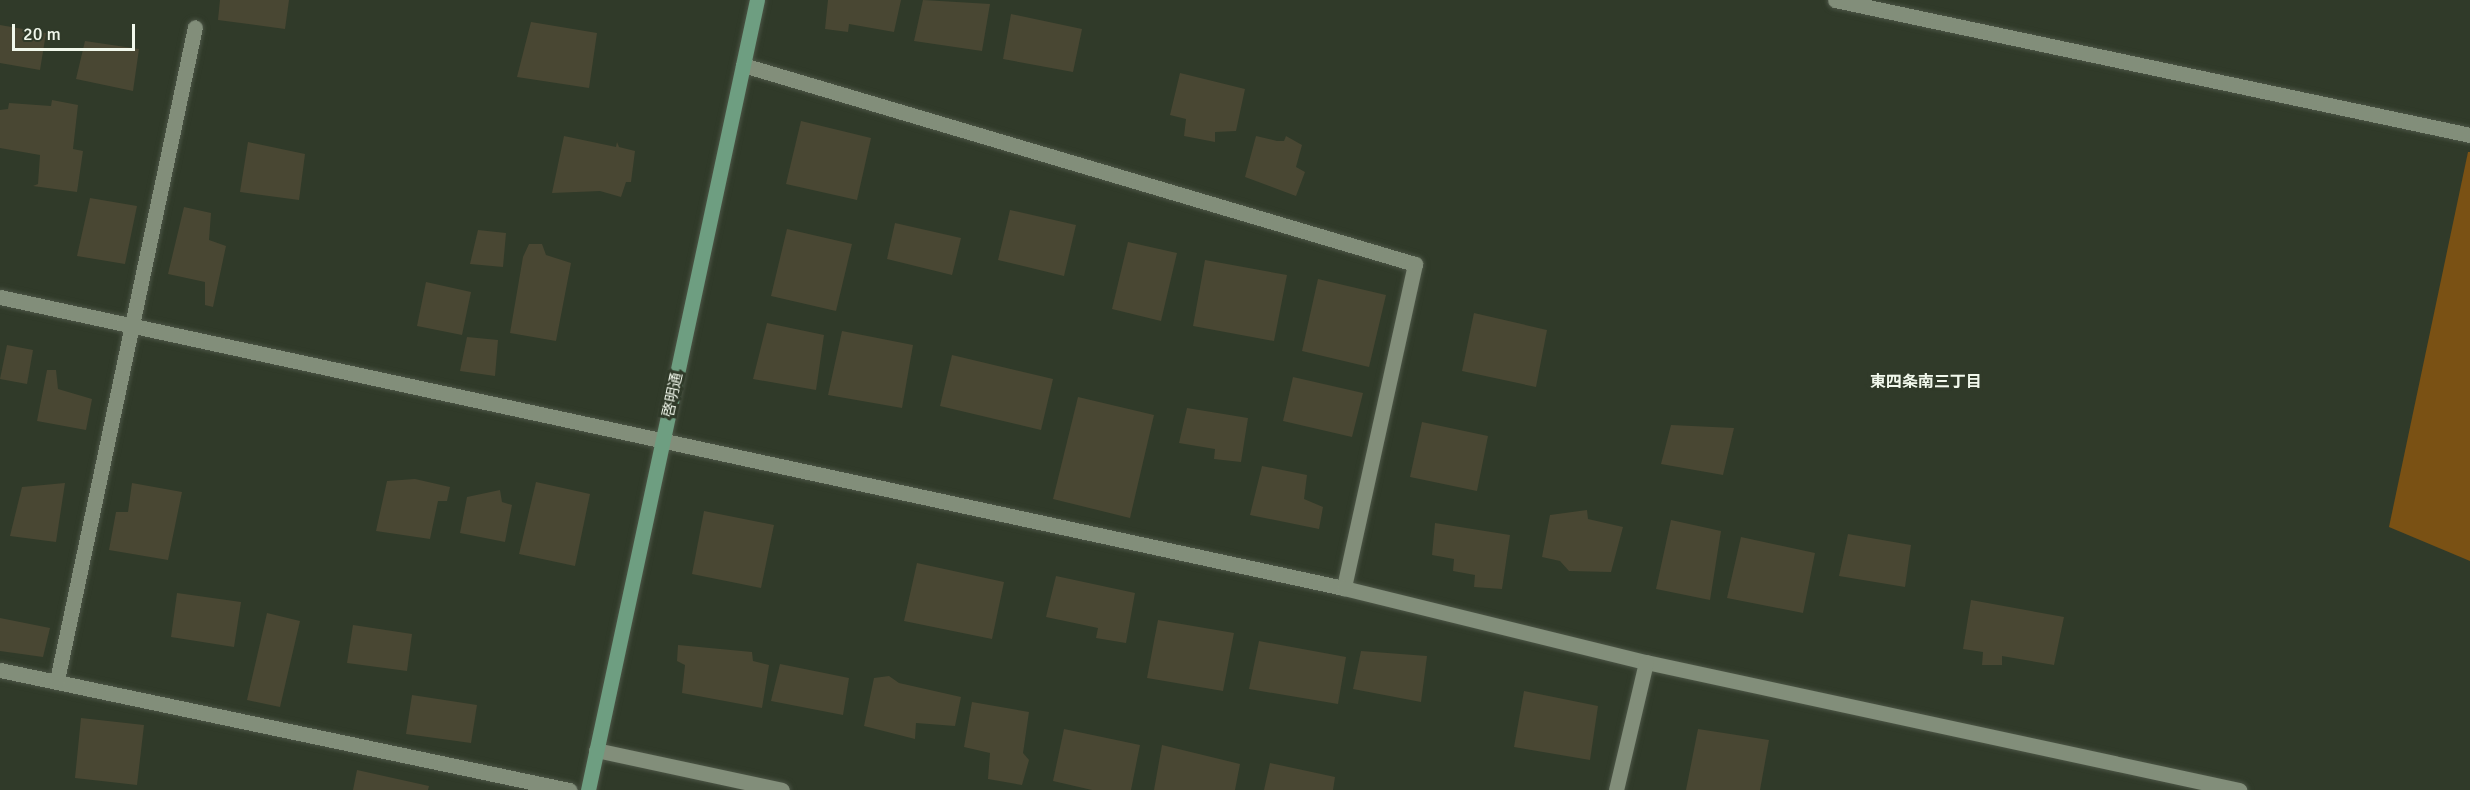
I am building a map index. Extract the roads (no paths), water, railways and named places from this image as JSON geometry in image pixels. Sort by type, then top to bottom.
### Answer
[{"type":"street","name":"啓明通","points":[[588,790],[758,0]]},
{"type":"street","points":[[1835,0],[2470,135]]},
{"type":"street","points":[[57,680],[195,27]]},
{"type":"street","points":[[743,65],[1415,264],[1344,588]]},
{"type":"street","points":[[0,297],[1344,588],[1646,662],[2239,790]]},
{"type":"street","points":[[1616,790],[1646,662]]},
{"type":"street","points":[[0,670],[57,680],[569,790]]},
{"type":"street","points":[[596,750],[782,790]]},
{"type":"district","name":"東四条南三丁目","points":[[1926,382]]}]
